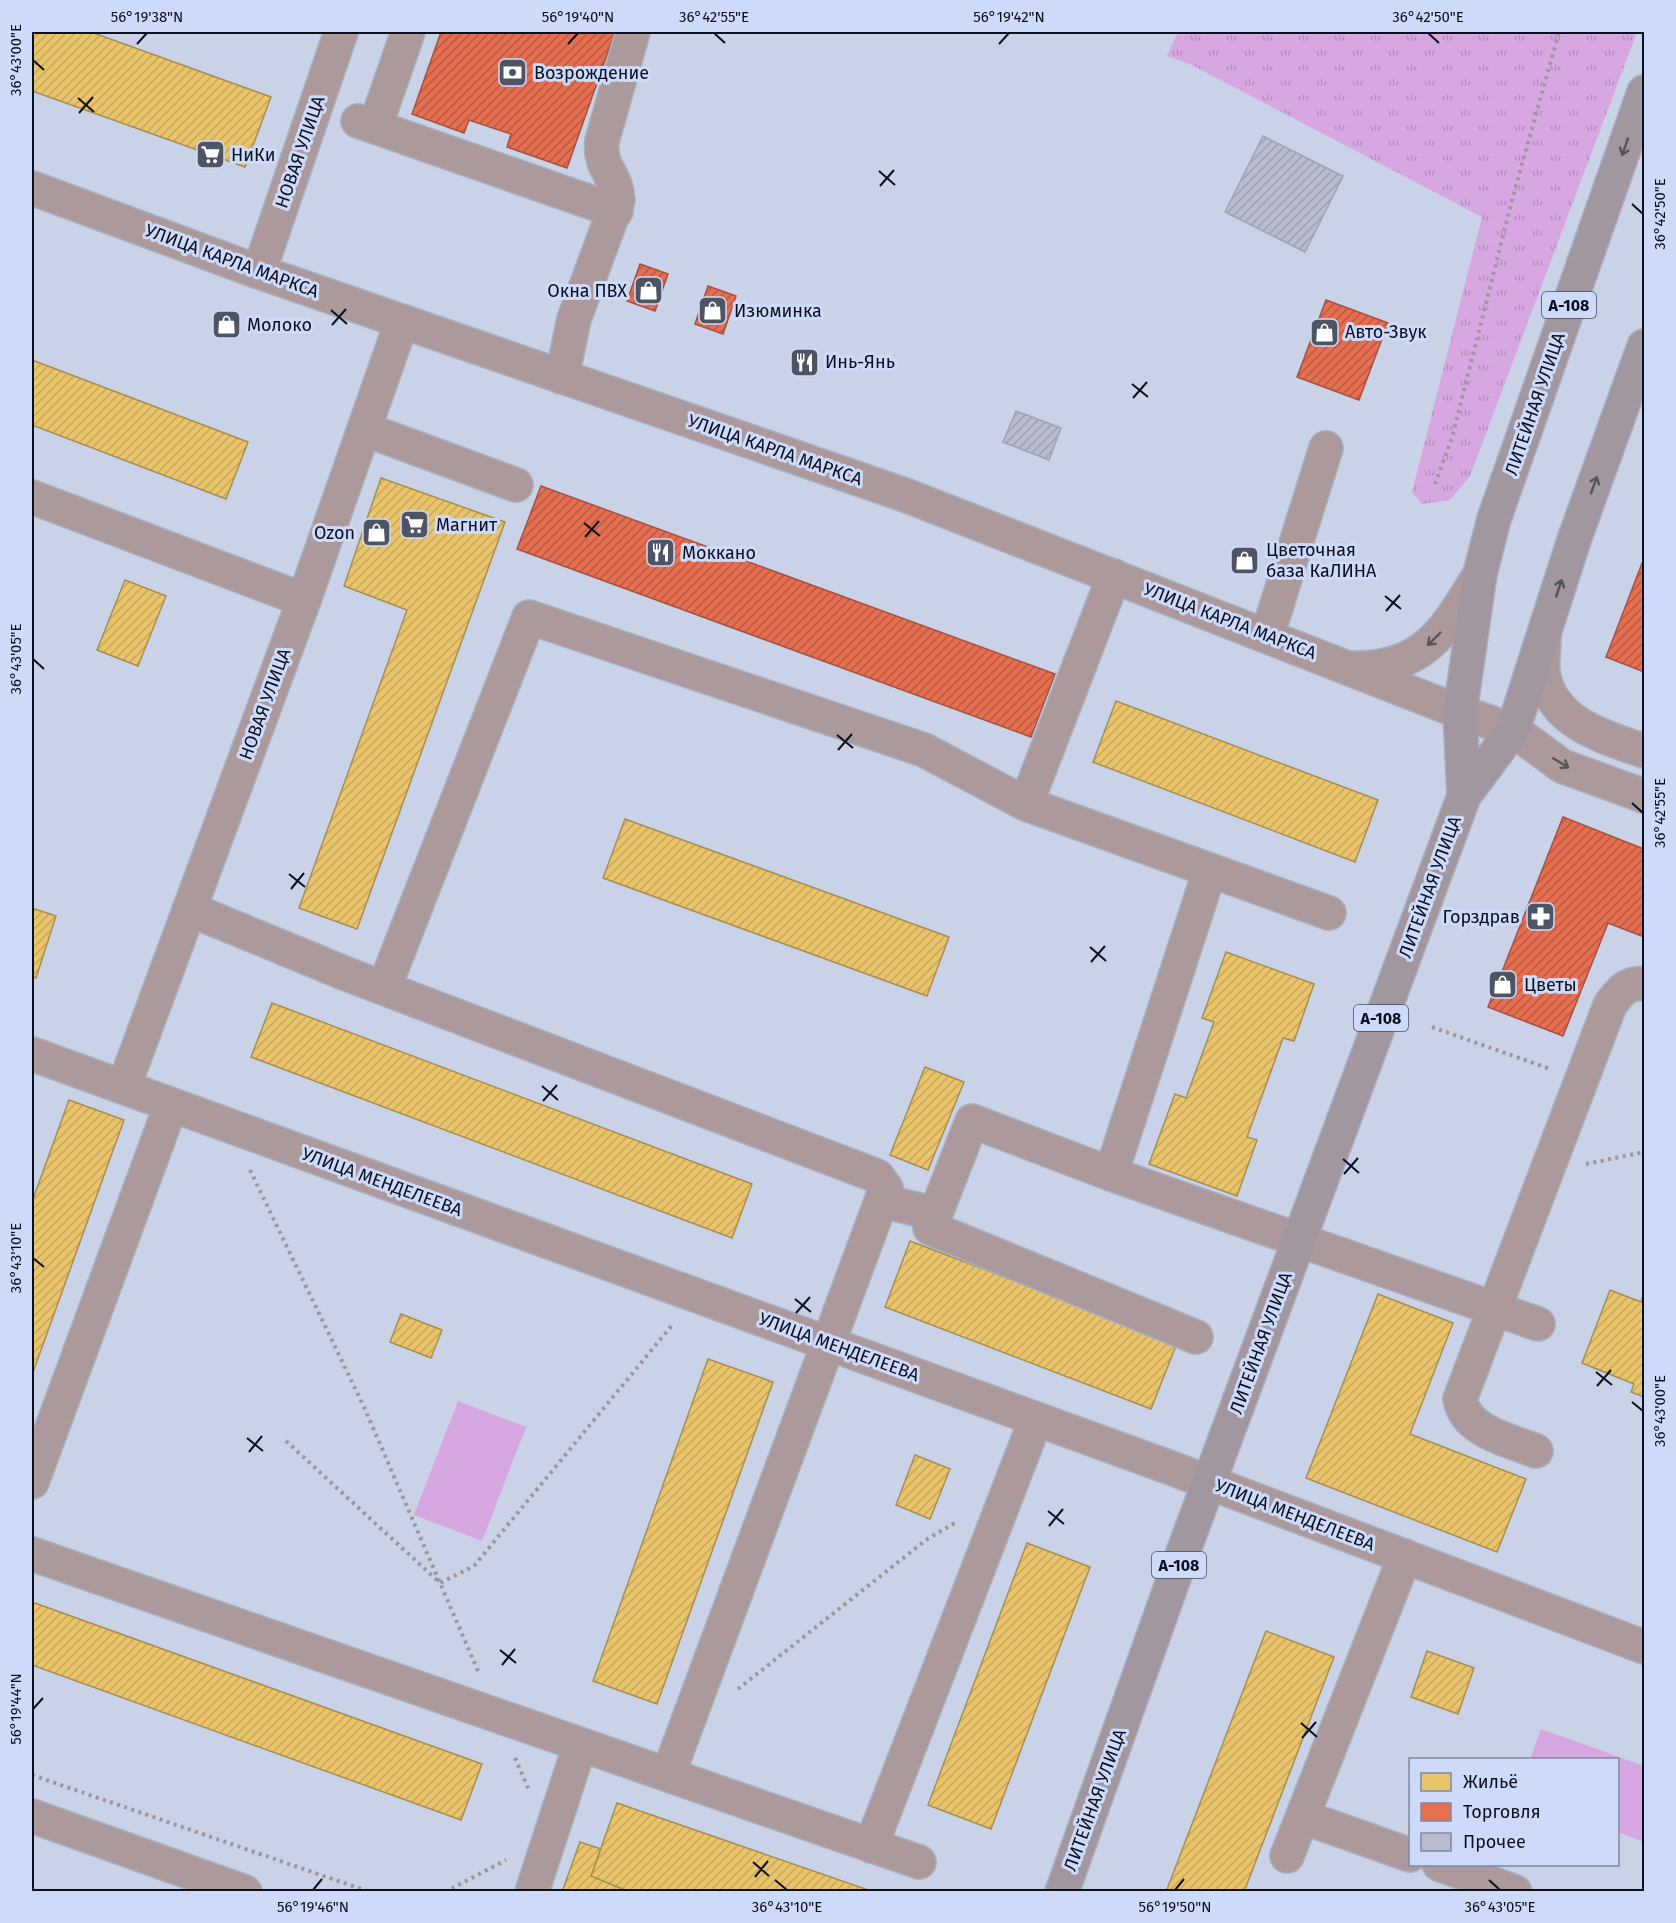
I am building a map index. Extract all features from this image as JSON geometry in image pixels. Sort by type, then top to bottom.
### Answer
[{"type":"highway","name":"ЛИТЕЙНАЯ УЛИЦА","points":[[1464,796],[1460,712],[1480,574],[1494,519],[1644,92]]},
{"type":"highway","name":"ЛИТЕЙНАЯ УЛИЦА","points":[[1062,1892],[1209,1482],[1464,796],[1513,730],[1574,540],[1644,346]]},
{"type":"street","name":"НОВАЯ УЛИЦА","points":[[259,272],[341,32]]},
{"type":"street","points":[[408,32],[367,124],[616,212]]},
{"type":"street","points":[[562,377],[574,319],[616,212],[617,184],[600,158],[602,141],[633,32]]},
{"type":"street","name":"УЛИЦА КАРЛА МАРКСА","points":[[32,188],[259,272],[905,495],[1460,712],[1513,730],[1562,766],[1644,796]]},
{"type":"street","name":"НОВАЯ УЛИЦА","points":[[124,1086],[304,600],[402,321]]},
{"type":"street","points":[[364,429],[516,485]]},
{"type":"street","points":[[1267,636],[1326,448]]},
{"type":"street","points":[[32,497],[304,600]]},
{"type":"street","name":"А-108","points":[[1351,668],[1377,668],[1405,661],[1431,643],[1452,620],[1480,574]]},
{"type":"street","points":[[1026,804],[1114,576]]},
{"type":"street","points":[[384,988],[529,617],[924,750],[1026,804],[1329,913]]},
{"type":"street","name":"УЛИЦА КАРЛА МАРКСА","points":[[1544,635],[1544,678],[1557,706],[1584,729],[1644,751]]},
{"type":"street","name":"УЛИЦА КАРЛА МАРКСА","points":[[1513,730],[1584,729]]},
{"type":"street","points":[[1111,1174],[1210,870]]},
{"type":"street","points":[[189,909],[384,988],[877,1176],[886,1188],[668,1775]]},
{"type":"street","points":[[1536,1451],[1471,1422],[1462,1412],[1460,1399],[1610,1005],[1628,985],[1644,984]]},
{"type":"street","name":"УЛИЦА МЕНДЕЛЕЕВА","points":[[32,1054],[1643,1641]]},
{"type":"street","points":[[32,1482],[171,1105]]},
{"type":"street","points":[[1196,1337],[930,1228],[972,1121],[1111,1174],[1538,1324]]},
{"type":"street","points":[[883,1201],[935,1214]]},
{"type":"street","points":[[871,1846],[1036,1419]]},
{"type":"street","points":[[32,1554],[919,1862]]},
{"type":"street","points":[[1287,1856],[1405,1556]]},
{"type":"street","points":[[532,1892],[580,1745]]},
{"type":"street","points":[[32,1816],[245,1892]]},
{"type":"street","points":[[1303,1817],[1409,1855]]},
{"type":"street","points":[[1444,1866],[1515,1892]]},
{"type":"path","points":[[1435,484],[1452,438],[1512,200],[1559,32]]},
{"type":"path","points":[[1432,1026],[1582,1080]]},
{"type":"path","points":[[226,1125],[364,1407],[549,1837],[445,1892]]},
{"type":"path","points":[[1547,1171],[1644,1152]]},
{"type":"path","points":[[440,1583],[474,1566],[676,1321]]},
{"type":"path","points":[[286,1441],[440,1583]]},
{"type":"path","points":[[731,1695],[926,1540],[1008,1492]]},
{"type":"path","points":[[32,1775],[370,1892]]},
{"type":"green space","points":[[1178,32],[1637,32],[1470,476],[1450,500],[1422,504],[1412,492],[1482,217],[1192,65],[1167,56]]},
{"type":"green space","points":[[458,1401],[526,1427],[482,1541],[414,1515]]},
{"type":"green space","points":[[1541,1729],[1644,1766],[1644,1842],[1619,1832],[1619,1758],[1530,1758]]},
{"type":"building: Жильё","points":[[32,32],[91,32],[271,97],[245,167],[32,91]]},
{"type":"building: Жильё","points":[[32,360],[248,442],[226,499],[32,425]]},
{"type":"building: Жильё","points":[[381,478],[505,522],[357,929],[299,908],[407,610],[344,586]]},
{"type":"building: Жильё","points":[[125,580],[166,596],[138,666],[97,650]]},
{"type":"building: Жильё","points":[[1116,701],[1378,800],[1355,862],[1093,762]]},
{"type":"building: Жильё","points":[[625,819],[949,937],[927,996],[603,878]]},
{"type":"building: Жильё","points":[[32,908],[56,916],[36,978],[32,976]]},
{"type":"building: Жильё","points":[[1226,952],[1314,984],[1294,1041],[1283,1038],[1247,1137],[1257,1140],[1237,1196],[1149,1164],[1175,1094],[1186,1098],[1214,1022],[1202,1018]]},
{"type":"building: Жильё","points":[[272,1003],[752,1184],[732,1238],[251,1057]]},
{"type":"building: Жильё","points":[[925,1067],[964,1082],[928,1170],[890,1155]]},
{"type":"building: Жильё","points":[[69,1100],[124,1120],[32,1375],[32,1202]]},
{"type":"building: Жильё","points":[[910,1241],[1177,1343],[1151,1409],[885,1307]]},
{"type":"building: Жильё","points":[[1610,1290],[1641,1302],[1644,1293],[1644,1397],[1631,1392],[1634,1384],[1582,1363]]},
{"type":"building: Жильё","points":[[1378,1294],[1453,1323],[1410,1434],[1526,1479],[1497,1552],[1306,1478]]},
{"type":"building: Жильё","points":[[401,1314],[442,1330],[431,1358],[390,1342]]},
{"type":"building: Жильё","points":[[708,1359],[773,1382],[657,1704],[593,1681]]},
{"type":"building: Жильё","points":[[915,1455],[950,1469],[930,1519],[896,1505]]},
{"type":"building: Жильё","points":[[1027,1543],[1090,1567],[991,1829],[928,1805]]},
{"type":"building: Жильё","points":[[32,1602],[482,1764],[461,1820],[32,1665]]},
{"type":"building: Жильё","points":[[1266,1631],[1334,1657],[1244,1892],[1166,1892]]},
{"type":"building: Жильё","points":[[1427,1651],[1474,1668],[1458,1714],[1411,1697]]},
{"type":"building: Жильё","points":[[617,1803],[874,1892],[630,1892],[591,1876]]},
{"type":"building: Жильё","points":[[580,1842],[601,1849],[591,1876],[630,1892],[562,1892]]},
{"type":"building: Торговля","name":"Возрождение","points":[[441,32],[615,32],[567,168],[507,147],[511,134],[469,120],[464,133],[412,114]]},
{"type":"building: Торговля","points":[[640,264],[668,274],[655,311],[627,301]]},
{"type":"building: Торговля","points":[[708,286],[736,296],[723,334],[695,324]]},
{"type":"building: Торговля","points":[[1326,300],[1388,323],[1359,400],[1297,377]]},
{"type":"building: Торговля","points":[[541,486],[1055,674],[1031,737],[517,549]]},
{"type":"building: Торговля","points":[[1644,558],[1644,672],[1606,657]]},
{"type":"building: Торговля","points":[[1563,817],[1644,849],[1644,937],[1608,923],[1563,1036],[1488,1007]]},
{"type":"building: Прочее","points":[[1263,136],[1343,176],[1305,252],[1225,212]]},
{"type":"building: Прочее","points":[[1016,411],[1061,428],[1049,460],[1003,442]]},
{"type":"place","name":"Возрождение","points":[[513,73]]},
{"type":"place","name":"НиКи","points":[[210,155]]},
{"type":"place","name":"Окна ПВХ","points":[[648,291]]},
{"type":"place","name":"Изюминка","points":[[713,311]]},
{"type":"place","name":"Молоко","points":[[226,325]]},
{"type":"place","name":"Авто-Звук","points":[[1324,332]]},
{"type":"place","name":"Инь-Янь","points":[[804,362]]},
{"type":"place","name":"Магнит","points":[[415,525]]},
{"type":"place","name":"Ozon","points":[[376,533]]},
{"type":"place","name":"Моккано","points":[[661,553]]},
{"type":"place","name":"Цветочная база КаЛИНА","points":[[1245,560]]},
{"type":"place","name":"Горздрав","points":[[1541,917]]},
{"type":"place","name":"Цветы","points":[[1503,985]]}]
